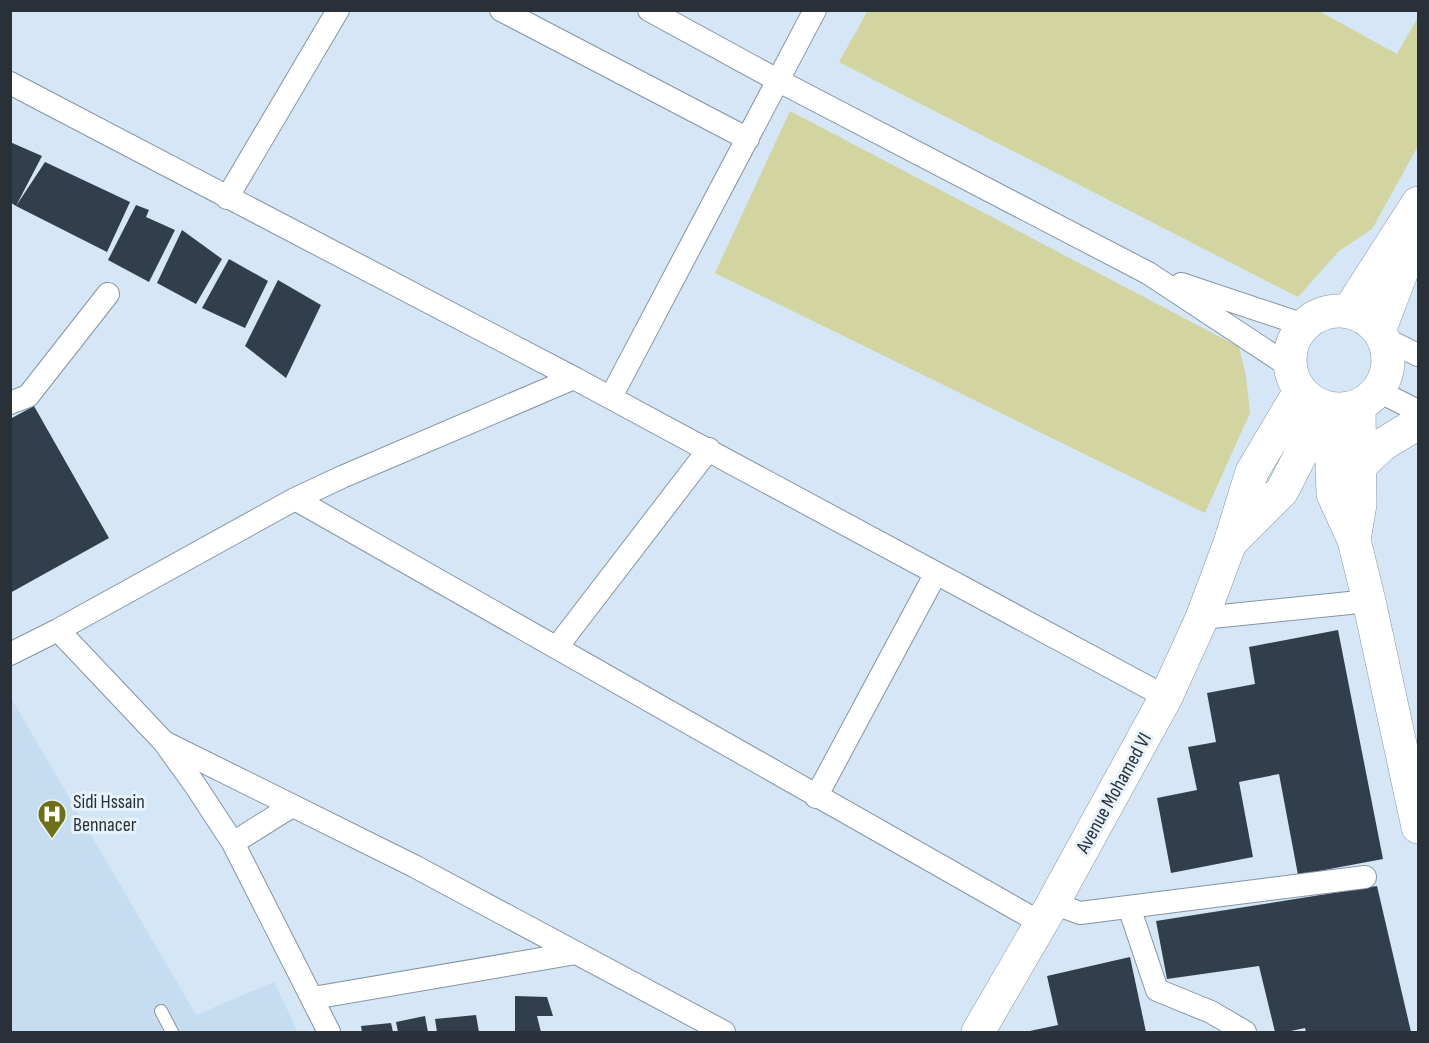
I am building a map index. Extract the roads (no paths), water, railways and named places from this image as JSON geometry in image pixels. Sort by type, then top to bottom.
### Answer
[{"type":"main road","points":[[1348,312],[1419,203]]},
{"type":"main road","points":[[1381,334],[1419,227]]},
{"type":"main road","points":[[1330,395],[1386,375],[1388,366],[1386,346],[1381,334],[1365,318],[1348,312],[1329,312],[1318,315],[1304,325],[1290,348],[1330,395],[1359,467],[1360,504],[1354,540]]},
{"type":"main road","points":[[1330,395],[1333,494],[1354,540],[1419,827]]},
{"type":"main road","name":"Avenue Mohamed VI","points":[[978,1032],[1047,913],[1166,697],[1202,618],[1230,543],[1252,472],[1330,395]]},
{"type":"main road","points":[[1359,467],[1382,445],[1419,423]]},
{"type":"street","points":[[227,198],[338,10]]},
{"type":"street","points":[[501,10],[748,139]]},
{"type":"street","points":[[649,10],[779,81],[1148,273],[1330,395],[1419,411]]},
{"type":"street","points":[[611,397],[815,10]]},
{"type":"street","points":[[10,83],[709,449],[1166,697]]},
{"type":"street","points":[[1148,273],[1304,325]]},
{"type":"street","points":[[10,403],[27,396],[108,294]]},
{"type":"street","points":[[1381,334],[1419,355]]},
{"type":"street","points":[[10,654],[296,499],[342,477],[574,378]]},
{"type":"street","points":[[558,647],[709,449]]},
{"type":"street","points":[[296,499],[558,647],[816,797],[1047,913],[1080,913],[1365,877]]},
{"type":"street","points":[[816,797],[936,573]]},
{"type":"street","points":[[1202,618],[1369,601]]},
{"type":"street","points":[[58,630],[164,742],[233,843],[329,1032]]},
{"type":"street","points":[[164,742],[414,866],[724,1032]]},
{"type":"street","points":[[233,843],[292,806]]},
{"type":"street","points":[[1129,907],[1157,990],[1210,1012],[1245,1032]]},
{"type":"street","points":[[313,998],[576,953]]},
{"type":"lane","points":[[161,1011],[172,1032]]},
{"type":"place","name":"Sidi Hssain Bennacer","points":[[52,840]]}]
